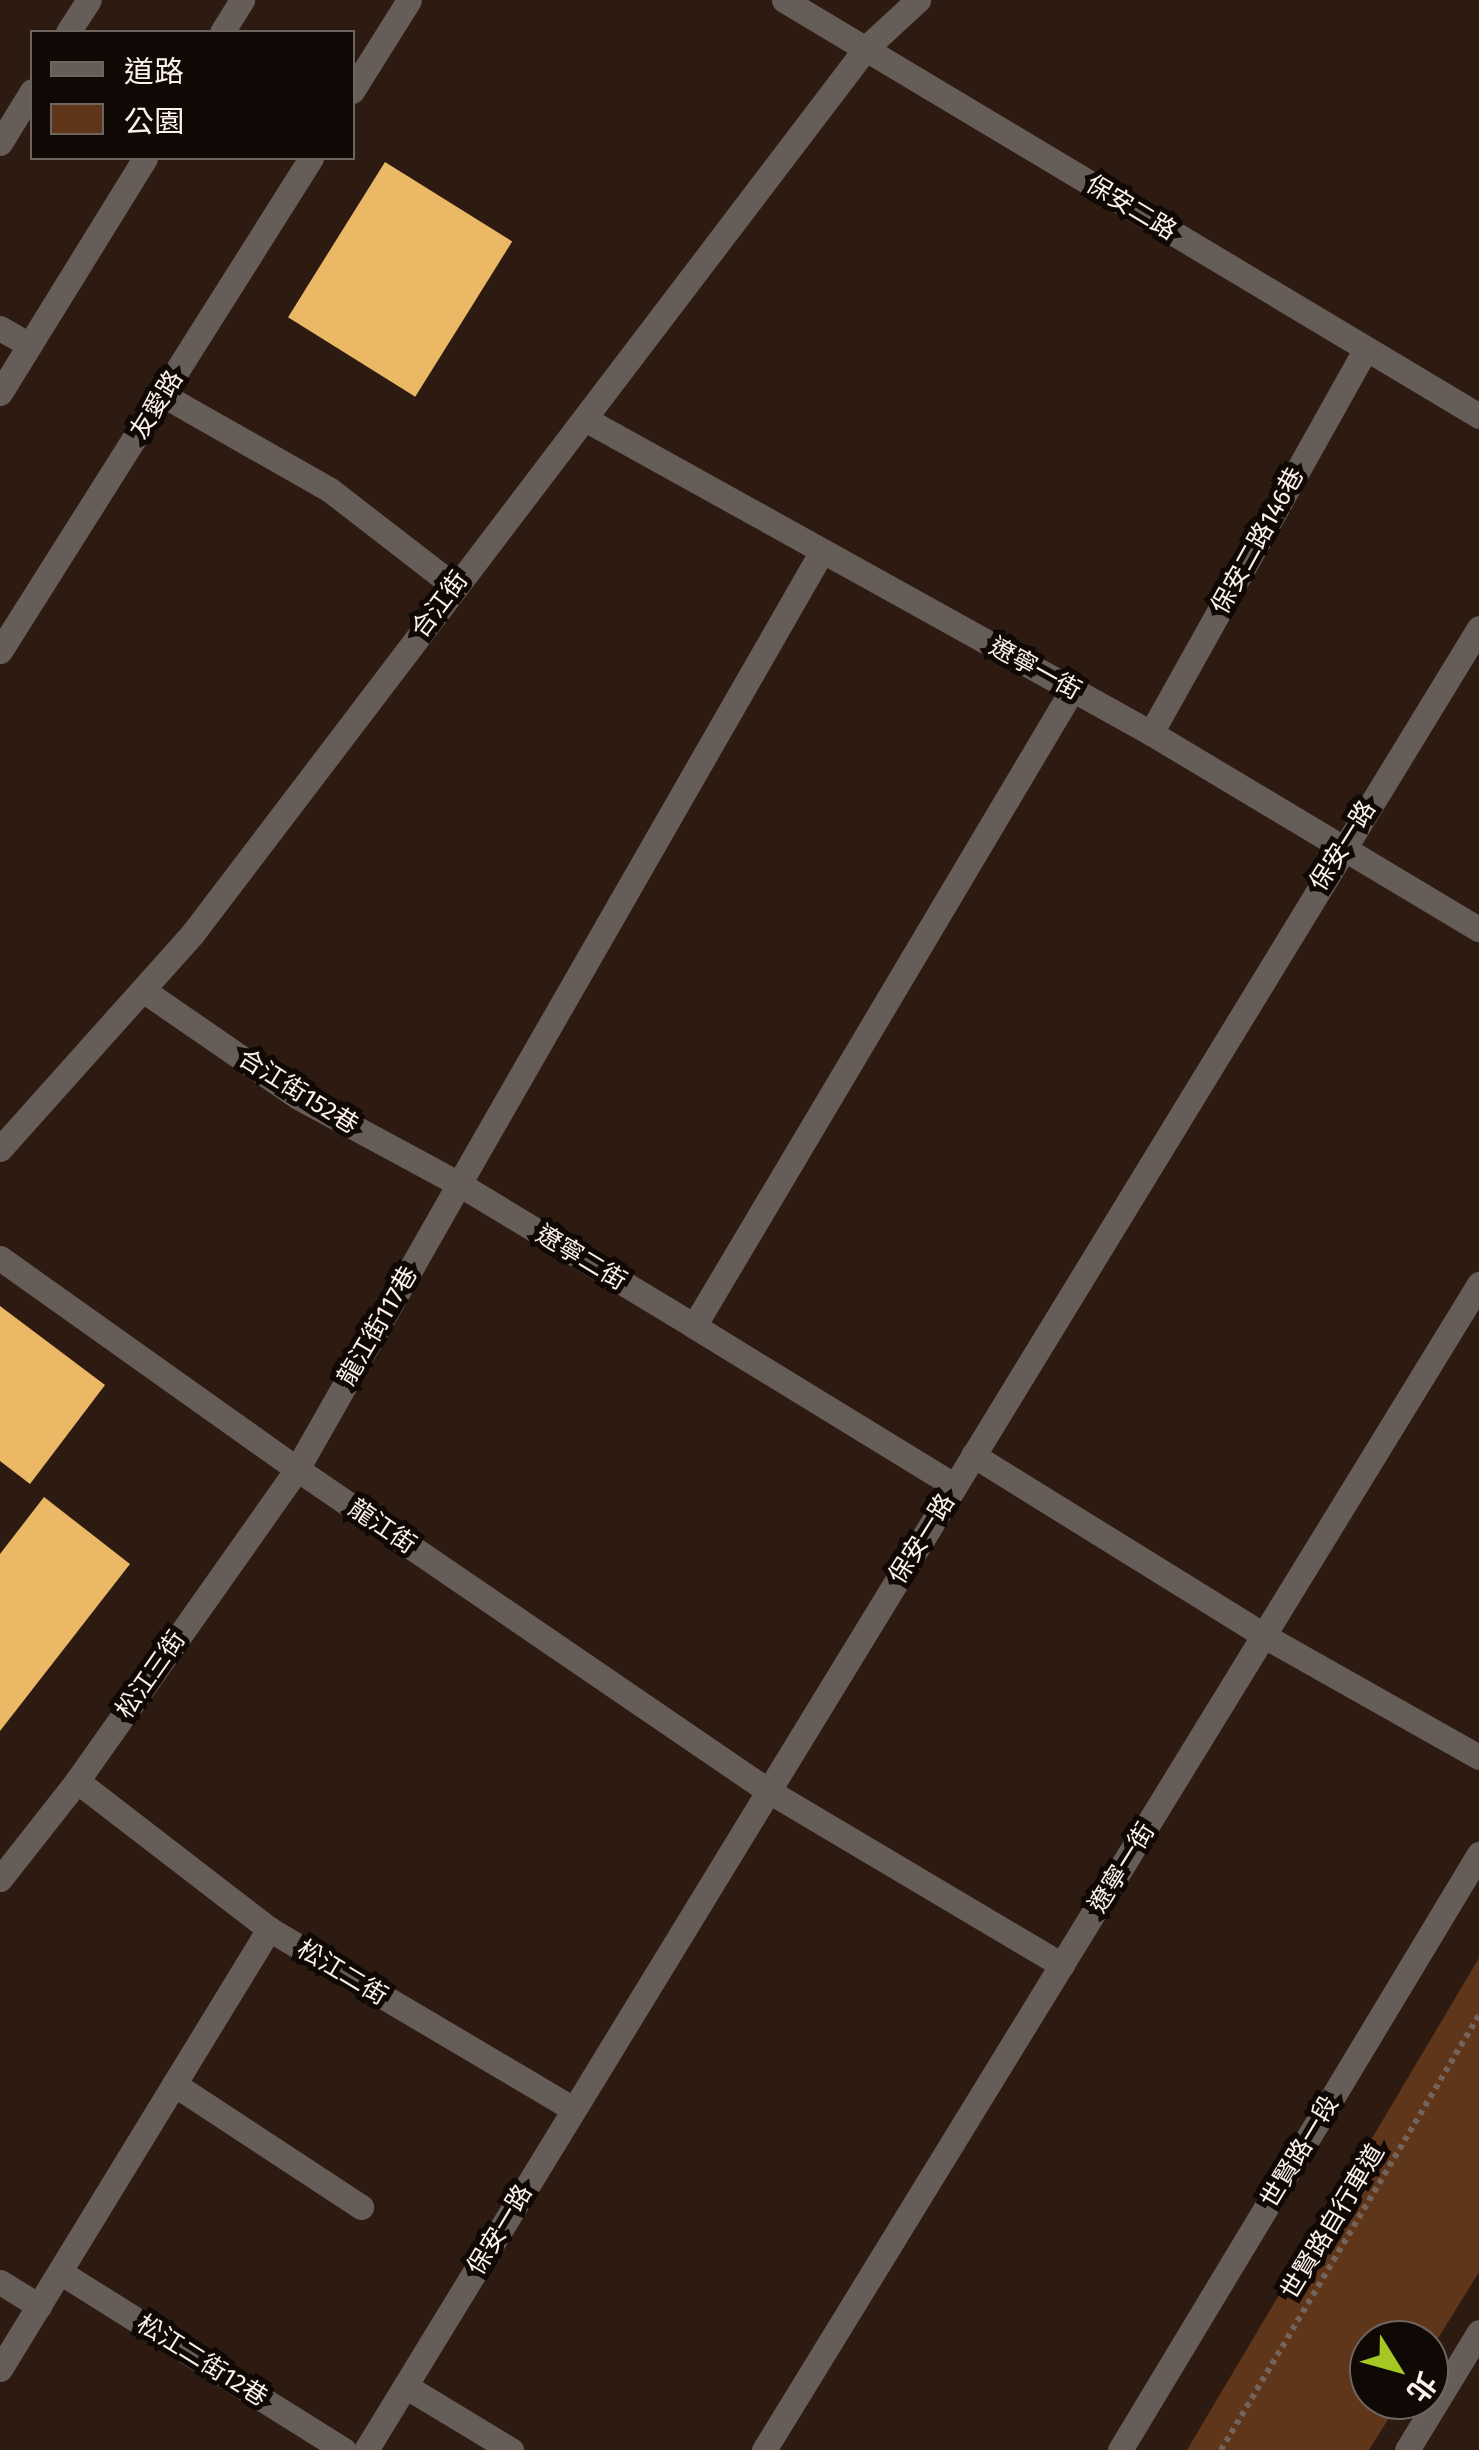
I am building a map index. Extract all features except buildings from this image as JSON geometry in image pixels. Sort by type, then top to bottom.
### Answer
[{"type":"street","points":[[69,30],[88,0]]},
{"type":"street","points":[[223,30],[242,0]]},
{"type":"street","points":[[355,86],[409,0]]},
{"type":"street","name":"保安二路","points":[[784,0],[1479,416]]},
{"type":"street","name":"合江街","points":[[0,1149],[194,933],[866,48],[918,0]]},
{"type":"street","points":[[0,143],[30,93]]},
{"type":"street","points":[[0,393],[144,160]]},
{"type":"street","name":"友愛路","points":[[0,652],[310,160]]},
{"type":"street","points":[[0,328],[30,345]]},
{"type":"street","name":"保安二路146巷","points":[[1151,732],[1365,350]]},
{"type":"street","points":[[163,396],[330,490],[454,586]]},
{"type":"street","name":"遼寧一街","points":[[585,420],[1151,732],[1479,929]]},
{"type":"street","points":[[459,1184],[822,552]]},
{"type":"street","name":"保安一路","points":[[366,2450],[1479,628]]},
{"type":"street","points":[[694,1326],[1072,690]]},
{"type":"street","name":"合江街152巷","points":[[143,990],[298,1096],[459,1184]]},
{"type":"street","name":"遼寧二街","points":[[459,1184],[955,1486]]},
{"type":"street","name":"龍江街117巷","points":[[297,1468],[459,1184]]},
{"type":"street","name":"龍江街","points":[[0,1258],[297,1468],[767,1790],[1062,1965]]},
{"type":"street","name":"遼寧一街","points":[[764,2450],[1479,1284]]},
{"type":"street","points":[[974,1455],[1266,1637],[1479,1757]]},
{"type":"street","name":"松江三街","points":[[0,1879],[76,1780],[297,1468]]},
{"type":"street","points":[[76,1780],[269,1930]]},
{"type":"street","name":"世賢路一段","points":[[1120,2450],[1479,1854]]},
{"type":"street","name":"松江二街","points":[[0,2369],[269,1930],[572,2108]]},
{"type":"street","points":[[174,2084],[361,2206]]},
{"type":"street","name":"松江二街12巷","points":[[60,2272],[344,2450]]},
{"type":"street","points":[[0,2282],[38,2306]]},
{"type":"street","points":[[1407,2450],[1479,2332]]},
{"type":"street","points":[[407,2387],[511,2450]]},
{"type":"path","name":"世賢路自行車道","points":[[1222,2450],[1479,2015]]},
{"type":"green space","points":[[1479,1958],[1479,2272],[1449,2321],[1349,2320],[1349,2420],[1388,2420],[1369,2450],[1187,2450]]}]
